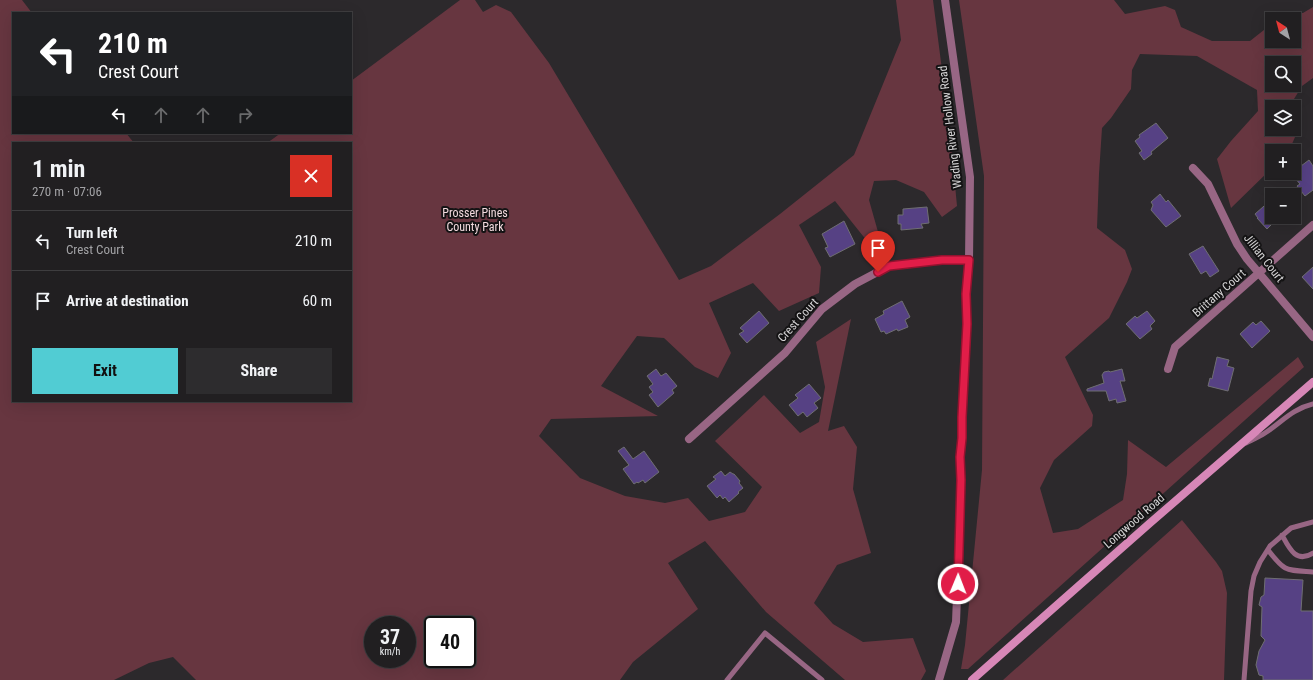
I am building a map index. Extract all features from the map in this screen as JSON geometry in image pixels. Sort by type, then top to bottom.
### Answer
[{"type":"main road","name":"Longwood Road","points":[[972,680],[1313,382]]},
{"type":"street","name":"Wading River Hollow Road","points":[[939,680],[956,622],[961,496],[960,457],[967,324],[966,294],[969,260],[970,177],[946,0]]},
{"type":"street","name":"Jillian Court","points":[[1193,168],[1208,184],[1237,244],[1259,273],[1313,337]]},
{"type":"street","name":"Brittany Court","points":[[1168,369],[1175,348],[1313,225]]},
{"type":"street","name":"Crest Court","points":[[689,439],[785,353],[822,309],[855,284],[889,266],[942,260],[969,260]]},
{"type":"lane","points":[[1238,447],[1265,434],[1290,414],[1303,407],[1313,404]]},
{"type":"lane","points":[[1244,680],[1251,591],[1254,576],[1260,562],[1268,550],[1291,528],[1313,522]]},
{"type":"lane","points":[[1282,535],[1289,550],[1295,555],[1301,557],[1313,553]]},
{"type":"lane","points":[[1268,550],[1281,566],[1287,569],[1313,572]]},
{"type":"lane","points":[[727,680],[765,633],[822,680]]},
{"type":"green space","name":"Prosser Pines County Park","points":[[0,0],[22,0],[31,12],[12,12],[12,134],[127,134],[133,142],[12,142],[12,402],[352,402],[352,142],[268,142],[280,134],[352,134],[352,80],[460,0],[475,0],[483,12],[496,5],[511,12],[549,63],[679,280],[711,266],[780,214],[854,155],[901,40],[896,0],[933,0],[950,132],[957,206],[942,217],[924,192],[896,180],[874,181],[869,200],[882,246],[867,241],[835,201],[799,225],[821,267],[819,293],[779,311],[753,283],[709,303],[731,353],[718,378],[695,367],[664,338],[637,336],[601,386],[658,416],[551,419],[539,436],[580,478],[625,496],[665,503],[688,498],[709,521],[745,512],[762,487],[715,441],[764,395],[800,433],[819,422],[825,387],[816,342],[851,319],[828,431],[844,426],[857,447],[853,489],[871,553],[837,565],[814,603],[833,624],[863,642],[913,638],[926,671],[921,680],[845,680],[766,612],[705,541],[668,563],[698,609],[633,662],[620,680],[196,680],[173,657],[149,663],[114,680],[0,680]]},
{"type":"green space","points":[[959,0],[1114,0],[1125,14],[1165,6],[1175,10],[1181,27],[1212,41],[1250,41],[1265,29],[1265,48],[1301,48],[1301,13],[1313,7],[1313,78],[1301,88],[1301,56],[1265,56],[1265,92],[1298,92],[1294,100],[1265,100],[1265,136],[1295,136],[1292,144],[1265,144],[1265,175],[1231,208],[1217,159],[1258,111],[1257,90],[1197,56],[1140,54],[1132,70],[1131,89],[1111,118],[1102,128],[1097,228],[1125,250],[1132,269],[1109,318],[1065,357],[1093,415],[1092,426],[1054,460],[1040,488],[1053,533],[1078,529],[1123,500],[1127,474],[1128,440],[1166,467],[1298,357],[1304,367],[968,669],[961,669],[965,645],[982,470],[984,176]]},
{"type":"green space","points":[[1182,520],[1222,571],[1227,593],[1224,680],[1003,680]]},
{"type":"building","points":[[1156,123],[1168,138],[1144,160],[1139,153],[1142,151],[1135,141],[1140,137],[1139,135]]},
{"type":"building","points":[[1309,160],[1313,166],[1313,190],[1305,196],[1301,191],[1301,188],[1297,186],[1300,184],[1297,180],[1301,180],[1301,166]]},
{"type":"building","points":[[1160,194],[1166,202],[1168,200],[1181,216],[1166,227],[1151,210],[1153,205],[1151,202]]},
{"type":"building","points":[[1265,205],[1265,224],[1272,224],[1267,229],[1255,214]]},
{"type":"building","points":[[927,207],[929,223],[921,224],[923,228],[901,230],[901,224],[898,224],[898,215],[903,215],[903,209]]},
{"type":"building","points":[[844,221],[855,244],[830,257],[825,248],[828,247],[822,234]]},
{"type":"building","points":[[1203,246],[1219,271],[1210,277],[1206,271],[1201,274],[1189,254]]},
{"type":"building","points":[[1313,267],[1313,289],[1302,277]]},
{"type":"building","points":[[902,301],[910,317],[905,320],[908,327],[898,331],[897,329],[886,334],[884,331],[881,332],[875,319],[884,314],[883,311]]},
{"type":"building","points":[[759,311],[769,323],[747,343],[739,334],[744,331],[740,328]]},
{"type":"building","points":[[1147,311],[1155,321],[1150,326],[1152,329],[1140,339],[1126,324],[1135,316],[1137,318]]},
{"type":"building","points":[[1261,321],[1270,331],[1252,348],[1240,334],[1253,322],[1256,325]]},
{"type":"building","points":[[1217,357],[1229,360],[1227,366],[1234,368],[1228,391],[1208,386],[1210,378],[1212,379]]},
{"type":"building","points":[[656,369],[661,376],[666,373],[677,386],[672,390],[674,393],[658,407],[649,395],[653,392],[649,387],[653,384],[647,376]]},
{"type":"building","points":[[1122,369],[1125,381],[1120,381],[1126,401],[1117,403],[1116,399],[1109,401],[1106,391],[1087,391],[1087,389],[1104,383],[1102,375],[1104,372]]},
{"type":"building","points":[[809,384],[821,398],[814,403],[818,408],[807,417],[803,412],[798,416],[789,405],[798,398],[795,395]]},
{"type":"building","points":[[624,447],[633,459],[644,451],[659,472],[645,483],[643,480],[634,484],[623,469],[629,465],[618,451]]},
{"type":"building","points":[[721,471],[725,476],[730,472],[734,474],[740,481],[739,483],[743,488],[729,502],[725,497],[723,499],[720,495],[717,498],[707,486],[716,479],[713,477]]},
{"type":"building","points":[[1265,578],[1303,580],[1301,611],[1313,611],[1313,680],[1263,680],[1263,676],[1259,675],[1256,665],[1259,651],[1265,640],[1261,636],[1262,607],[1259,605],[1261,597],[1264,595]]},
{"type":"route","points":[[878,272],[889,266],[942,260],[969,260],[966,294],[967,324],[960,457],[961,480],[958,584]]}]
